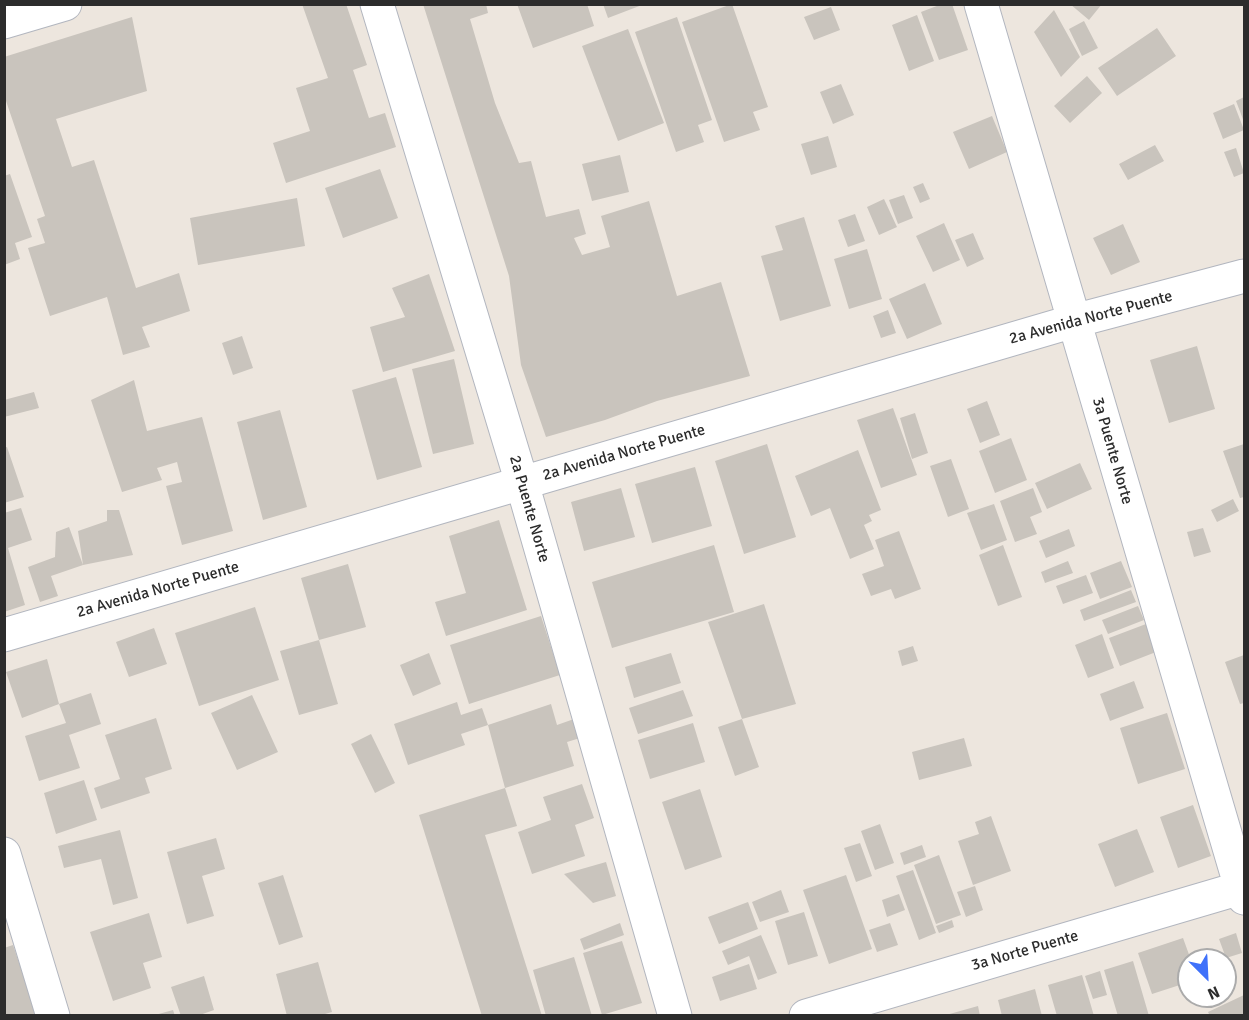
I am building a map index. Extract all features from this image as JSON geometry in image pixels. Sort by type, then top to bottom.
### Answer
[{"type":"street","points":[[4,22],[65,4]]},
{"type":"street","name":"2a Puente Norte","points":[[376,4],[522,483],[675,1016]]},
{"type":"street","name":"3a Puente Norte","points":[[981,4],[1243,891]]},
{"type":"street","name":"2a Avenida Norte Puente","points":[[4,635],[1074,321],[1245,276]]},
{"type":"street","points":[[4,854],[53,1016]]},
{"type":"street","name":"3a Norte Puente","points":[[806,1016],[1243,891]]},
{"type":"building","points":[[302,4],[346,4],[367,65],[353,70],[369,118],[385,113],[396,147],[286,183],[273,143],[310,131],[296,88],[328,78]]},
{"type":"building","points":[[423,4],[486,4],[488,13],[470,19],[495,103],[519,163],[531,161],[546,217],[579,209],[586,234],[574,238],[582,255],[610,247],[601,216],[649,201],[677,296],[721,282],[750,376],[657,401],[605,420],[546,437],[521,365],[509,276]]},
{"type":"building","points":[[517,4],[587,4],[594,26],[533,48]]},
{"type":"building","points":[[603,4],[642,4],[642,5],[608,18]]},
{"type":"building","points":[[732,4],[768,107],[753,112],[760,130],[724,142],[682,22]]},
{"type":"building","points":[[942,4],[952,4],[968,50],[939,60],[921,12]]},
{"type":"building","points":[[1070,4],[1102,4],[1089,20]]},
{"type":"building","points":[[831,7],[840,30],[814,40],[804,17]]},
{"type":"building","points":[[1054,10],[1080,57],[1061,77],[1034,32]]},
{"type":"building","points":[[917,15],[934,61],[909,71],[892,25]]},
{"type":"building","points":[[132,17],[147,91],[56,119],[72,167],[94,160],[136,288],[179,273],[190,311],[142,327],[150,347],[123,355],[107,297],[50,316],[28,248],[45,243],[37,219],[45,216],[4,95],[4,57]]},
{"type":"building","points":[[677,17],[712,120],[698,125],[704,142],[676,152],[635,32]]},
{"type":"building","points":[[1084,21],[1098,48],[1082,56],[1069,29]]},
{"type":"building","points":[[1157,28],[1176,56],[1117,96],[1098,68]]},
{"type":"building","points":[[628,29],[664,123],[618,141],[582,46]]},
{"type":"building","points":[[1087,76],[1102,93],[1070,123],[1054,106]]},
{"type":"building","points":[[841,84],[854,115],[833,124],[820,92]]},
{"type":"building","points":[[1244,97],[1244,122],[1236,101]]},
{"type":"building","points":[[1234,104],[1244,130],[1223,139],[1213,113]]},
{"type":"building","points":[[992,116],[1007,152],[969,169],[953,132]]},
{"type":"building","points":[[828,136],[837,167],[811,175],[801,144]]},
{"type":"building","points":[[1155,145],[1164,161],[1128,180],[1119,164]]},
{"type":"building","points":[[1236,148],[1244,173],[1234,177],[1224,152]]},
{"type":"building","points":[[620,155],[629,192],[592,201],[582,164]]},
{"type":"building","points":[[380,169],[398,218],[343,238],[325,188]]},
{"type":"building","points":[[10,174],[32,237],[15,243],[20,259],[4,265],[4,176]]},
{"type":"building","points":[[923,183],[930,199],[920,203],[913,187]]},
{"type":"building","points":[[904,195],[913,218],[898,224],[889,200]]},
{"type":"building","points":[[297,198],[305,246],[198,265],[190,218]]},
{"type":"building","points":[[884,199],[897,227],[879,235],[867,207]]},
{"type":"building","points":[[855,214],[865,241],[848,247],[838,220]]},
{"type":"building","points":[[804,217],[831,306],[780,321],[761,256],[783,250],[775,226]]},
{"type":"building","points":[[944,223],[960,260],[933,272],[916,236]]},
{"type":"building","points":[[1123,224],[1140,262],[1111,275],[1093,238]]},
{"type":"building","points":[[973,233],[984,259],[967,267],[955,240]]},
{"type":"building","points":[[867,249],[882,299],[849,309],[834,259]]},
{"type":"building","points":[[429,274],[455,351],[383,372],[370,327],[405,317],[392,288]]},
{"type":"building","points":[[925,283],[942,324],[907,339],[889,299]]},
{"type":"building","points":[[888,310],[896,333],[881,338],[873,316]]},
{"type":"building","points":[[242,336],[253,368],[233,375],[222,343]]},
{"type":"building","points":[[1197,346],[1215,409],[1169,423],[1150,360]]},
{"type":"building","points":[[454,359],[474,444],[433,454],[412,369]]},
{"type":"building","points":[[396,377],[422,467],[377,480],[352,390]]},
{"type":"building","points":[[134,380],[147,431],[202,417],[233,531],[182,545],[166,486],[182,482],[177,462],[157,468],[162,480],[122,492],[91,400]]},
{"type":"building","points":[[34,392],[39,408],[4,417],[4,400]]},
{"type":"building","points":[[987,401],[1000,435],[980,443],[967,409]]},
{"type":"building","points":[[893,408],[917,475],[881,488],[857,420]]},
{"type":"building","points":[[280,410],[307,507],[263,520],[237,422]]},
{"type":"building","points":[[915,413],[928,453],[912,459],[900,418]]},
{"type":"building","points":[[1011,438],[1027,480],[995,493],[979,451]]},
{"type":"building","points":[[767,444],[796,537],[744,554],[715,461]]},
{"type":"building","points":[[1244,444],[1244,497],[1240,498],[1223,451]]},
{"type":"building","points":[[7,447],[24,497],[4,503],[4,448]]},
{"type":"building","points":[[858,450],[881,510],[869,515],[872,521],[864,525],[874,549],[850,559],[830,508],[811,516],[795,476]]},
{"type":"building","points":[[951,459],[969,509],[948,517],[930,466]]},
{"type":"building","points":[[1080,463],[1092,489],[1047,509],[1035,483]]},
{"type":"building","points":[[695,467],[712,526],[652,543],[635,484]]},
{"type":"building","points":[[621,488],[635,537],[584,551],[571,502]]},
{"type":"building","points":[[1033,488],[1042,512],[1030,517],[1037,534],[1015,542],[1000,501]]},
{"type":"building","points":[[1233,499],[1239,511],[1217,522],[1211,510]]},
{"type":"building","points":[[994,504],[1007,540],[981,550],[967,513]]},
{"type":"building","points":[[21,508],[32,540],[8,548],[25,605],[4,612],[4,513]]},
{"type":"building","points":[[107,510],[119,510],[133,555],[83,565],[78,531],[107,521]]},
{"type":"building","points":[[499,520],[527,610],[446,636],[435,602],[466,593],[449,536]]},
{"type":"building","points":[[69,527],[83,565],[51,576],[58,596],[40,602],[28,567],[55,557],[56,532]]},
{"type":"building","points":[[1203,528],[1211,552],[1194,557],[1187,532]]},
{"type":"building","points":[[1069,529],[1075,546],[1046,558],[1039,541]]},
{"type":"building","points":[[899,531],[921,589],[895,599],[891,589],[871,596],[862,574],[884,566],[875,540]]},
{"type":"building","points":[[714,545],[734,612],[612,648],[592,582]]},
{"type":"building","points":[[1003,545],[1022,597],[998,606],[979,555]]},
{"type":"building","points":[[1068,561],[1073,573],[1045,583],[1041,572]]},
{"type":"building","points":[[1121,561],[1132,587],[1100,599],[1090,573]]},
{"type":"building","points":[[348,564],[366,627],[319,640],[301,578]]},
{"type":"building","points":[[1086,575],[1093,593],[1063,604],[1056,586]]},
{"type":"building","points":[[1131,590],[1136,602],[1084,621],[1080,610]]},
{"type":"building","points":[[764,604],[796,704],[742,719],[708,622]]},
{"type":"building","points":[[1138,606],[1144,620],[1108,634],[1102,620]]},
{"type":"building","points":[[255,607],[279,680],[199,706],[175,633]]},
{"type":"building","points":[[541,616],[560,675],[469,704],[450,645]]},
{"type":"building","points":[[1146,624],[1156,652],[1120,666],[1109,638]]},
{"type":"building","points":[[154,628],[167,664],[129,677],[116,642]]},
{"type":"building","points":[[1102,634],[1114,668],[1088,678],[1075,645]]},
{"type":"building","points":[[319,640],[338,704],[299,715],[280,651]]},
{"type":"building","points":[[913,646],[918,661],[902,666],[898,651]]},
{"type":"building","points":[[429,653],[441,684],[413,696],[400,665]]},
{"type":"building","points":[[671,653],[681,683],[634,698],[625,667]]},
{"type":"building","points":[[1244,655],[1244,703],[1240,704],[1225,662]]},
{"type":"building","points":[[47,659],[59,704],[22,718],[6,672]]},
{"type":"building","points":[[1134,681],[1144,708],[1110,721],[1100,694]]},
{"type":"building","points":[[683,690],[693,716],[638,734],[629,708]]},
{"type":"building","points":[[91,693],[101,724],[69,735],[80,768],[39,781],[25,736],[66,723],[59,704]]},
{"type":"building","points":[[252,695],[278,752],[237,770],[211,713]]},
{"type":"building","points":[[457,702],[461,715],[482,708],[488,725],[461,734],[465,745],[408,765],[394,724]]},
{"type":"building","points":[[551,704],[557,725],[574,719],[580,738],[567,742],[574,766],[505,788],[488,725]]},
{"type":"building","points":[[1167,713],[1185,769],[1138,784],[1120,728]]},
{"type":"building","points":[[156,718],[172,769],[145,778],[150,793],[101,809],[94,788],[120,779],[105,735]]},
{"type":"building","points":[[742,719],[759,767],[735,776],[718,727]]},
{"type":"building","points":[[693,723],[705,762],[650,779],[638,740]]},
{"type":"building","points":[[371,734],[395,783],[375,793],[351,744]]},
{"type":"building","points":[[964,738],[972,766],[919,780],[912,752]]},
{"type":"building","points":[[84,780],[97,820],[56,834],[44,793]]},
{"type":"building","points":[[582,784],[594,818],[575,825],[585,856],[532,874],[518,832],[551,820],[543,797]]},
{"type":"building","points":[[505,788],[517,826],[485,835],[542,1016],[482,1016],[419,815]]},
{"type":"building","points":[[700,789],[722,857],[685,870],[662,802]]},
{"type":"building","points":[[1193,805],[1211,856],[1178,868],[1160,817]]},
{"type":"building","points":[[991,816],[1011,871],[973,885],[958,841],[979,834],[975,822]]},
{"type":"building","points":[[880,824],[894,863],[875,870],[861,831]]},
{"type":"building","points":[[1137,829],[1154,872],[1115,887],[1098,844]]},
{"type":"building","points":[[120,830],[138,898],[113,905],[101,859],[64,868],[58,846]]},
{"type":"building","points":[[216,838],[225,869],[202,876],[214,916],[187,924],[167,852]]},
{"type":"building","points":[[860,843],[872,876],[856,882],[844,848]]},
{"type":"building","points":[[922,845],[926,857],[904,865],[900,853]]},
{"type":"building","points":[[939,855],[961,915],[936,924],[914,865]]},
{"type":"building","points":[[606,862],[616,896],[593,903],[564,874]]},
{"type":"building","points":[[913,870],[936,933],[919,940],[896,876]]},
{"type":"building","points":[[283,875],[303,937],[279,945],[258,883]]},
{"type":"building","points":[[846,875],[872,949],[829,964],[803,890]]},
{"type":"building","points":[[975,886],[983,910],[966,917],[957,892]]},
{"type":"building","points":[[781,890],[789,912],[760,922],[752,902]]},
{"type":"building","points":[[899,894],[905,910],[887,917],[882,900]]},
{"type":"building","points":[[748,902],[758,929],[719,944],[708,917]]},
{"type":"building","points":[[804,912],[818,956],[788,965],[775,921]]},
{"type":"building","points":[[149,913],[162,957],[143,963],[151,988],[113,1001],[90,932]]},
{"type":"building","points":[[952,920],[954,927],[939,933],[936,926]]},
{"type":"building","points":[[620,923],[624,935],[584,950],[580,939]]},
{"type":"building","points":[[890,923],[898,945],[877,952],[869,930]]},
{"type":"building","points":[[1236,933],[1242,953],[1237,955],[1237,948],[1222,948],[1219,939]]},
{"type":"building","points":[[761,935],[777,973],[758,980],[749,956],[728,965],[722,951]]},
{"type":"building","points":[[1183,938],[1187,948],[1177,948],[1177,986],[1152,994],[1138,953]]},
{"type":"building","points":[[622,941],[642,1003],[602,1015],[583,953]]},
{"type":"building","points":[[13,945],[36,1013],[30,1016],[4,1016],[4,948]]},
{"type":"building","points":[[574,957],[592,1016],[546,1016],[533,970]]},
{"type":"building","points":[[1133,961],[1149,1016],[1118,1016],[1104,970]]},
{"type":"building","points":[[318,962],[332,1012],[318,1016],[287,1016],[276,974]]},
{"type":"building","points":[[749,964],[757,989],[720,1001],[712,977]]},
{"type":"building","points":[[1100,971],[1107,995],[1093,999],[1085,976]]},
{"type":"building","points":[[1082,975],[1094,1016],[1057,1016],[1048,985]]},
{"type":"building","points":[[204,976],[214,1010],[197,1016],[181,1016],[171,987]]},
{"type":"building","points":[[1035,989],[1042,1016],[1002,1016],[998,1000]]},
{"type":"building","points":[[1244,995],[1244,1016],[1210,1016],[1208,1012],[1216,1008],[1237,1008],[1237,998]]},
{"type":"building","points":[[978,1006],[980,1016],[946,1016],[946,1015]]},
{"type":"building","points":[[173,1010],[175,1016],[155,1016],[155,1015]]}]
